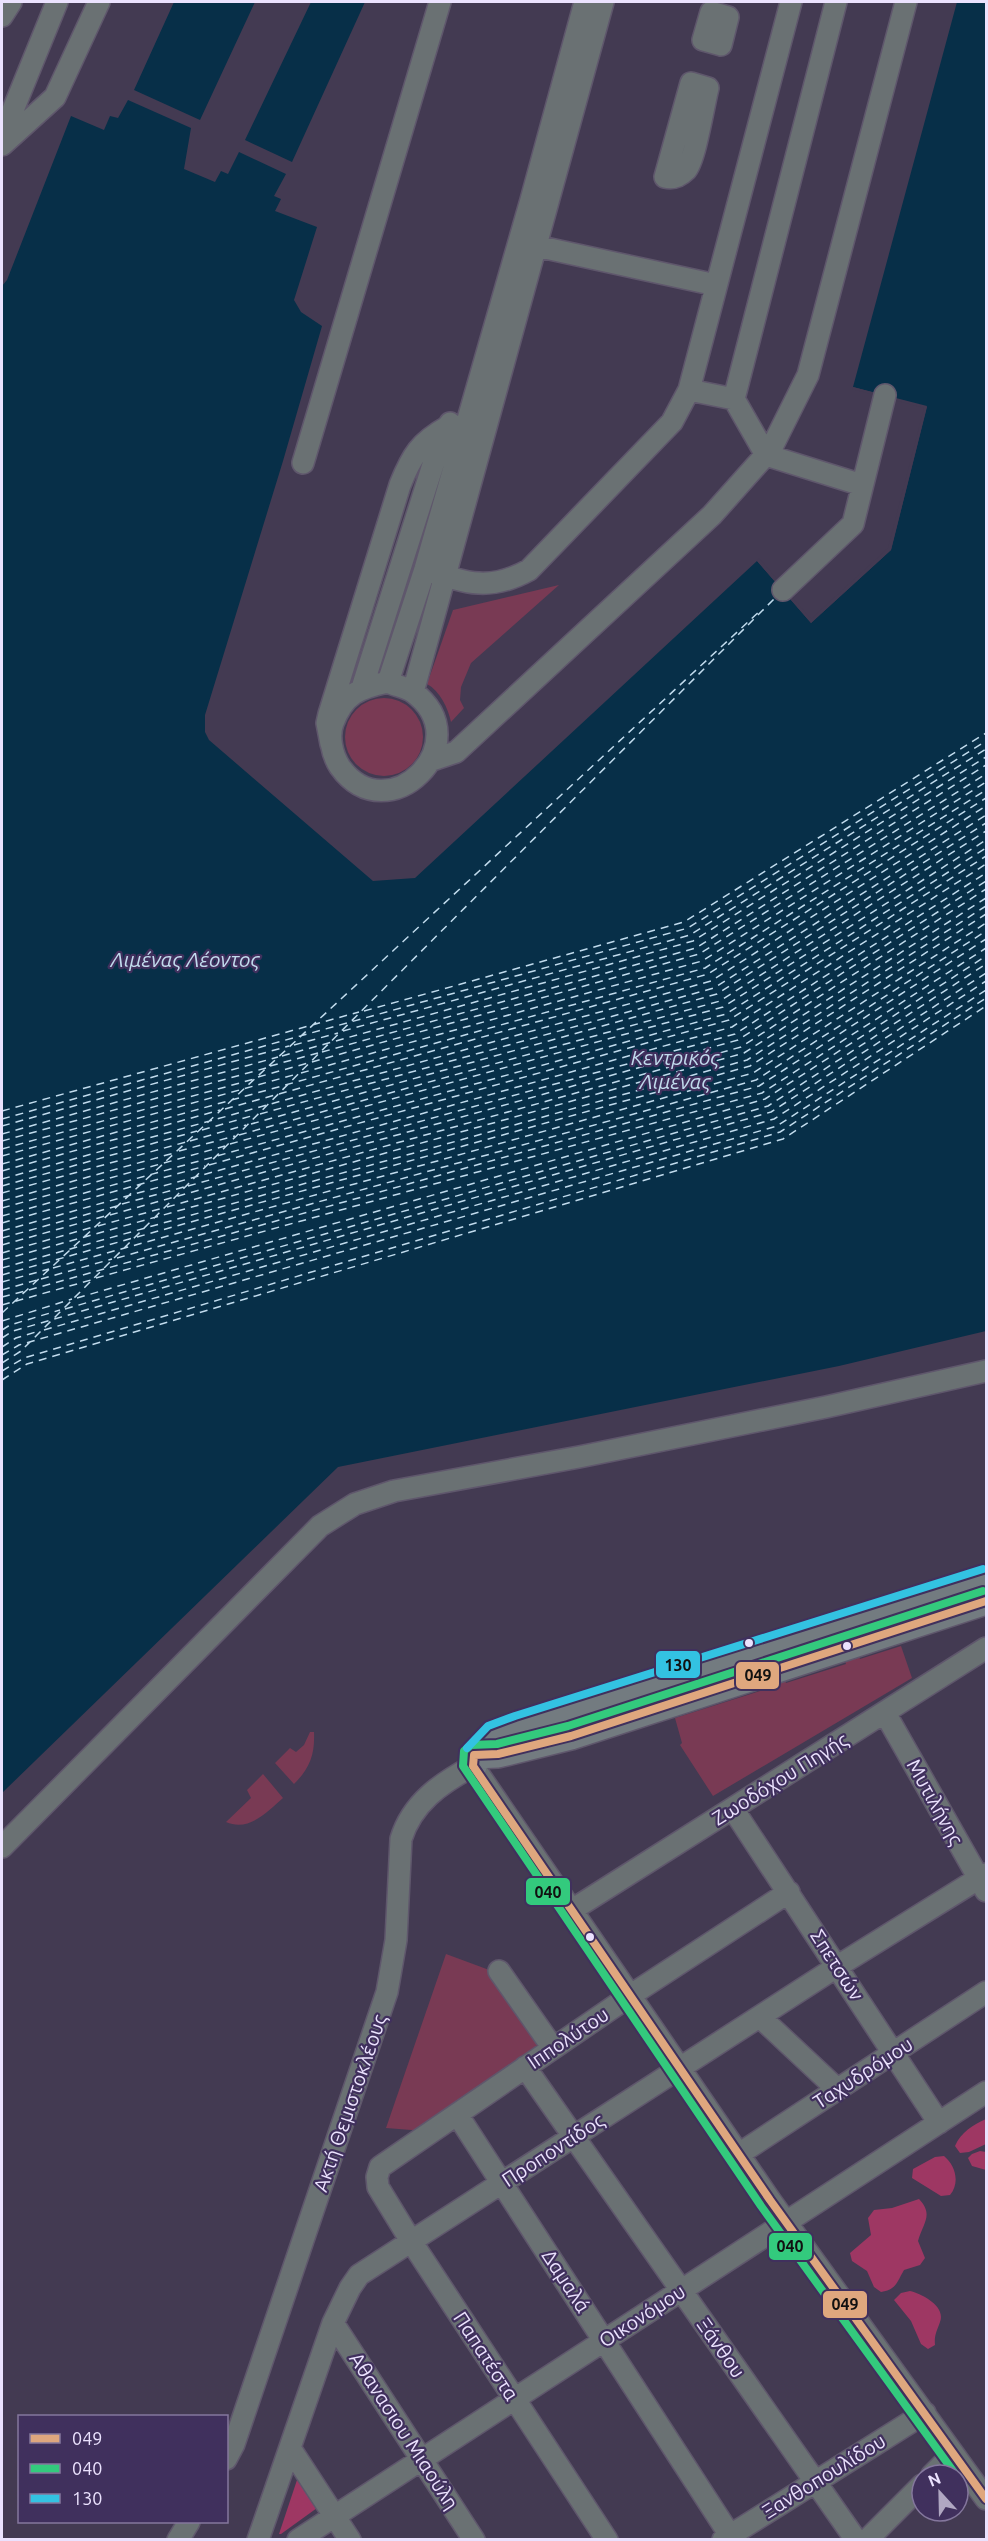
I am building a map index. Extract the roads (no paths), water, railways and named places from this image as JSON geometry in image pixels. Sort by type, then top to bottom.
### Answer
[{"type":"main road","points":[[474,1760],[494,1735],[519,1726],[987,1579]]},
{"type":"main road","points":[[474,1760],[571,1736],[987,1601]]},
{"type":"street","points":[[2,16],[11,2]]},
{"type":"street","points":[[2,137],[57,2]]},
{"type":"street","points":[[2,145],[55,97],[99,2]]},
{"type":"street","points":[[303,463],[440,2]]},
{"type":"street","points":[[388,682],[425,569],[531,200],[585,2]]},
{"type":"street","points":[[413,692],[603,2]]},
{"type":"street","points":[[425,569],[465,582],[489,584],[511,580],[529,570],[672,422],[689,390],[791,2]]},
{"type":"street","points":[[836,2],[734,399],[766,455],[862,485]]},
{"type":"street","points":[[432,760],[456,752],[712,515],[766,455],[808,375],[906,2]]},
{"type":"street","points":[[536,246],[716,285]]},
{"type":"street","points":[[362,688],[438,449],[482,371]]},
{"type":"street","points":[[689,390],[734,399]]},
{"type":"street","points":[[783,590],[853,524],[885,395]]},
{"type":"street","points":[[331,744],[331,727],[339,707],[362,688],[388,682],[413,692],[428,707],[436,726],[437,742],[432,760],[422,774],[409,784],[393,789],[378,790],[358,784],[345,774],[336,762],[331,744],[327,723],[400,485],[420,446],[429,436],[449,426]]},
{"type":"street","points":[[2,1847],[320,1526],[355,1504],[416,1486],[579,1457],[802,1412],[987,1371]]},
{"type":"street","name":"Ζωοδόχου Πηγής","points":[[572,1910],[987,1648]]},
{"type":"street","name":"Μυτιλήνης","points":[[885,1713],[984,1882]]},
{"type":"street","points":[[474,1760],[572,1910],[739,2154],[987,2499]]},
{"type":"street","name":"Ακτή Θεμιστοκλέους","points":[[228,2455],[238,2433],[387,1992],[396,1940],[401,1839],[404,1828],[415,1810],[438,1787],[474,1760]]},
{"type":"street","name":"Σπετσών","points":[[732,1809],[838,1966],[939,2123]]},
{"type":"street","name":"Προποντίδος","points":[[258,2540],[333,2323],[359,2275],[838,1966],[984,1882]]},
{"type":"street","name":"Ιππολύτου","points":[[380,2167],[631,1995],[789,1892]]},
{"type":"street","points":[[499,1971],[553,2048]]},
{"type":"street","name":"Ταχυδρόμου","points":[[739,2154],[987,1992]]},
{"type":"street","points":[[760,2017],[837,2089]]},
{"type":"street","name":"Ξάνθου","points":[[525,2067],[856,2540]]},
{"type":"street","name":"Οικονόμου","points":[[298,2540],[987,2092]]},
{"type":"street","name":"Δαμαλά","points":[[457,2114],[605,2340],[729,2538]]},
{"type":"street","name":"Παπατέστα","points":[[380,2167],[377,2176],[378,2187],[607,2540]]},
{"type":"street","name":"Αθανασιου Μιαούλη","points":[[333,2323],[474,2540]]},
{"type":"street","name":"Ξανθοπουλίδου","points":[[729,2538],[815,2481],[925,2413]]},
{"type":"street","points":[[290,2448],[350,2540]]},
{"type":"street","points":[[945,2463],[954,2454]]},
{"type":"street","points":[[867,2540],[910,2497]]},
{"type":"street","points":[[178,2540],[188,2523]]},
{"type":"water","points":[[174,2],[255,2],[200,120],[134,90]]},
{"type":"water","points":[[311,2],[365,2],[292,162],[245,140]]},
{"type":"water","points":[[957,2],[986,2],[986,1331],[839,1366],[338,1467],[2,1793],[2,286],[7,280],[71,116],[104,130],[110,116],[118,118],[128,100],[191,128],[184,169],[215,182],[221,171],[228,174],[239,152],[286,174],[274,196],[281,199],[275,211],[317,227],[294,300],[301,312],[322,326],[205,715],[205,732],[209,740],[373,881],[415,878],[757,561],[811,623],[891,550],[927,407],[853,387]]},
{"type":"water label","name":"Λιμένας Λέοντος","points":[[185,960]]},
{"type":"water label","name":"Κεντρικός Λιμένας","points":[[675,1070]]}]
